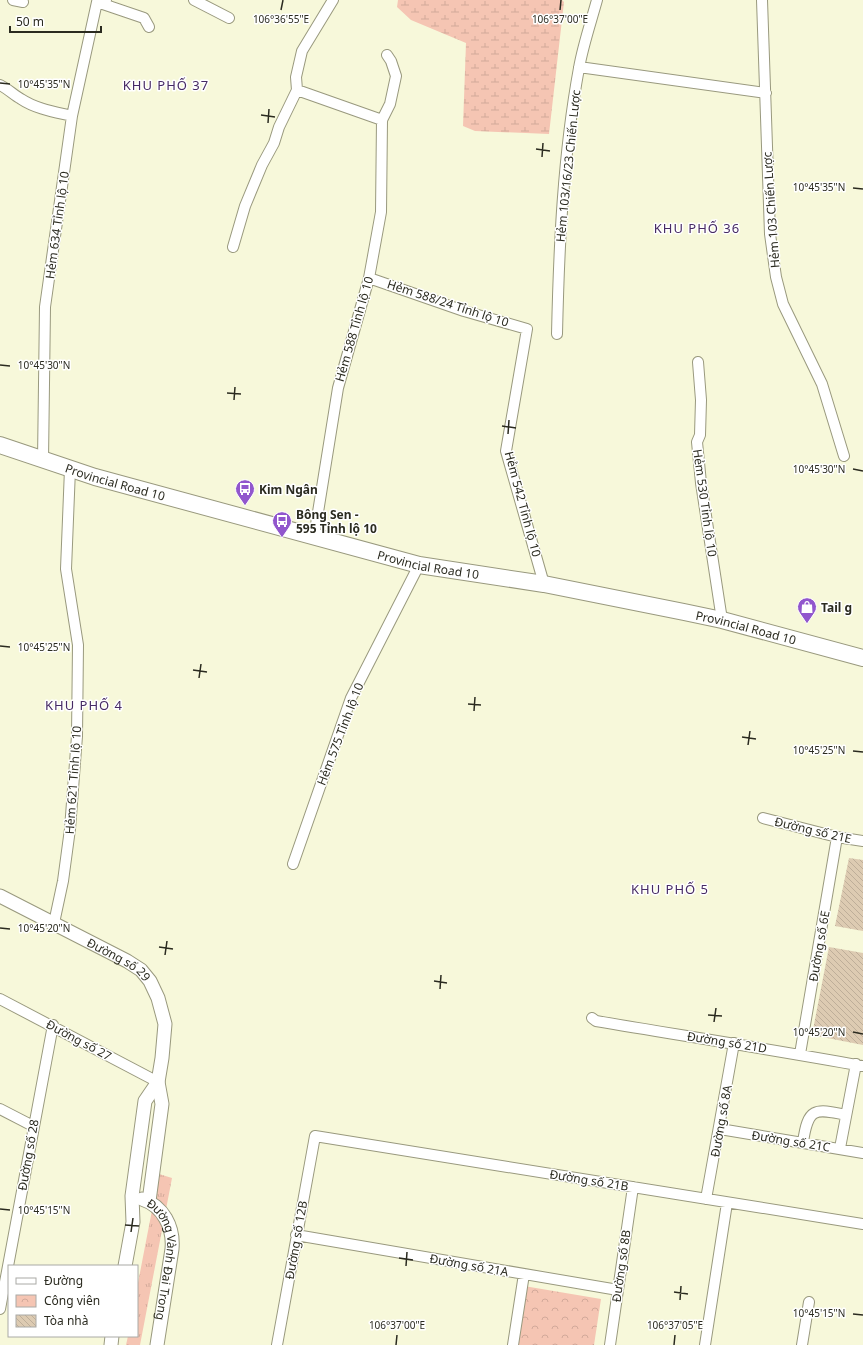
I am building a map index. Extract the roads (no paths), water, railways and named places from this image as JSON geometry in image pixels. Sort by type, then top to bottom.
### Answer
[{"type":"main road","name":"Provincial Road 10","points":[[0,445],[70,469],[419,565],[544,584],[722,620],[863,658]]},
{"type":"street","points":[[13,0],[23,2]]},
{"type":"street","points":[[194,0],[229,18]]},
{"type":"street","points":[[233,247],[245,206],[262,165],[274,143],[279,127],[298,90],[296,77],[302,51],[333,0]]},
{"type":"street","name":"Hẻm 103/16/23 Chiến Lược","points":[[557,334],[560,227],[579,67],[597,0]]},
{"type":"street","name":"Hẻm 103 Chiến Lược","points":[[762,0],[770,234],[776,277],[783,304],[822,384],[844,456]]},
{"type":"street","points":[[98,1],[144,18],[149,27]]},
{"type":"street","name":"Hẻm 634 Tỉnh lộ 10","points":[[43,460],[45,307],[72,116],[98,1]]},
{"type":"street","points":[[298,90],[382,120],[390,104],[396,76],[392,61],[387,55]]},
{"type":"street","points":[[579,67],[766,93]]},
{"type":"street","points":[[0,85],[21,99],[42,109],[72,116]]},
{"type":"street","name":"Hẻm 588 Tỉnh lộ 10","points":[[314,537],[338,388],[369,278],[381,212],[382,120]]},
{"type":"street","name":"Hẻm 588/24 Tỉnh lộ 10","points":[[369,278],[464,311],[527,329]]},
{"type":"street","name":"Hẻm 542 Tỉnh lộ 10","points":[[527,329],[506,451],[544,584]]},
{"type":"street","name":"Hẻm 530 Tỉnh lộ 10","points":[[698,362],[701,400],[700,435],[697,442],[701,483],[722,620]]},
{"type":"street","name":"Hẻm 621 Tỉnh lộ 10","points":[[54,923],[63,881],[70,829],[77,736],[78,645],[66,569],[70,469]]},
{"type":"street","name":"Hẻm 575 Tỉnh lộ 10","points":[[293,864],[351,698],[419,565]]},
{"type":"street","name":"Đường số 21E","points":[[763,818],[837,837],[863,842]]},
{"type":"street","name":"Đường số 6E","points":[[800,1054],[837,837]]},
{"type":"street","name":"Đường số 29","points":[[0,896],[117,955],[141,970],[150,982],[159,1002]]},
{"type":"street","name":"Đường số 27","points":[[0,999],[53,1025],[158,1082]]},
{"type":"street","name":"Đường Vành Đai Trong","points":[[157,1345],[173,1242],[169,1223],[165,1216],[149,1201],[162,1104],[158,1082],[165,1029],[159,1002]]},
{"type":"street","name":"Đường số 21D","points":[[592,1018],[596,1021],[669,1034],[734,1043],[859,1065]]},
{"type":"street","name":"Đường số 28","points":[[0,1309],[53,1025]]},
{"type":"street","name":"Đường số 8A","points":[[706,1199],[720,1129],[734,1043]]},
{"type":"street","points":[[840,1148],[846,1115],[859,1065]]},
{"type":"street","name":"Đường Vành Đai Trong","points":[[125,1265],[133,1222],[132,1196],[145,1102],[158,1082]]},
{"type":"street","points":[[0,1109],[33,1126]]},
{"type":"street","points":[[803,1142],[806,1124],[808,1118],[812,1114],[824,1111],[846,1115]]},
{"type":"street","name":"Đường số 21C","points":[[720,1129],[863,1153]]},
{"type":"street","name":"Đường số 21B","points":[[315,1136],[863,1224]]},
{"type":"street","name":"Đường số 12B","points":[[277,1345],[315,1136]]},
{"type":"street","name":"Đường số 8B","points":[[610,1345],[633,1187]]},
{"type":"street","points":[[132,1196],[149,1201]]},
{"type":"street","points":[[705,1345],[728,1202]]},
{"type":"street","name":"Đường số 21A","points":[[296,1235],[618,1290]]},
{"type":"street","points":[[514,1345],[524,1274]]},
{"type":"street","points":[[802,1345],[809,1302]]},
{"type":"place","name":"Kim Ngân","points":[[245,506]]},
{"type":"place","name":"Bông Sen - 595 Tỉnh lộ 10","points":[[282,538]]},
{"type":"place","name":"Tail g","points":[[807,624]]},
{"type":"district","name":"KHU PHỐ 37","points":[[166,85]]},
{"type":"district","name":"KHU PHỐ 36","points":[[697,228]]},
{"type":"district","name":"KHU PHỐ 4","points":[[84,705]]},
{"type":"district","name":"KHU PHỐ 5","points":[[670,889]]}]
